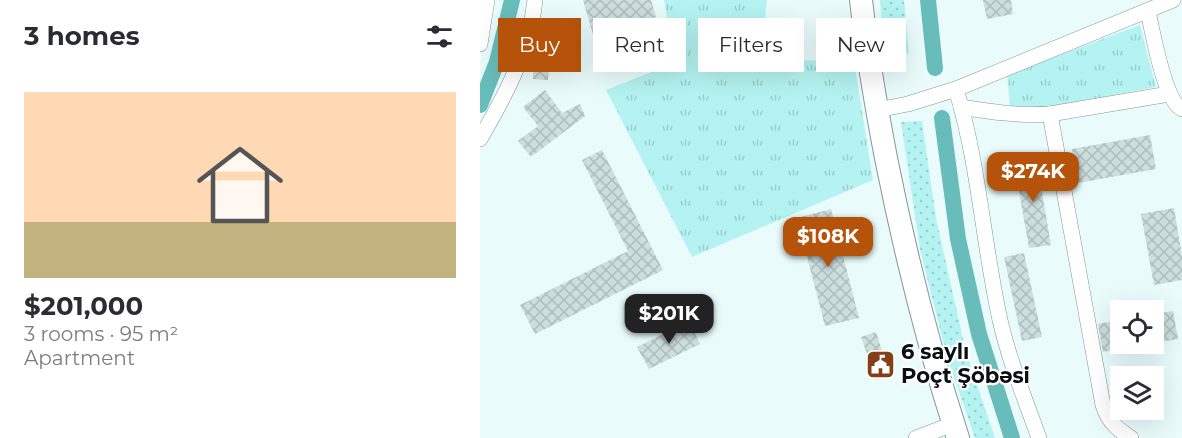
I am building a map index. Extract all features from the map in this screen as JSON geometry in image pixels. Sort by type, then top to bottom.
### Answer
[{"type":"main road","points":[[861,0],[877,110],[917,300],[955,431]]},
{"type":"street","points":[[480,44],[487,0]]},
{"type":"street","points":[[480,139],[504,99],[525,47],[533,19],[535,0]]},
{"type":"street","points":[[877,110],[908,104],[956,89],[1173,0]]},
{"type":"street","points":[[1148,12],[1168,94],[1177,107],[1182,109]]},
{"type":"street","points":[[956,89],[973,164],[1000,319],[1008,352],[1039,438]]},
{"type":"street","points":[[961,107],[1010,115],[1050,114],[1168,94]]},
{"type":"street","points":[[1050,114],[1103,405],[1107,416],[1117,429],[1131,438]]},
{"type":"street","points":[[916,438],[955,431]]},
{"type":"green space","points":[[664,0],[767,0],[765,18],[698,18],[698,72],[804,72],[804,60],[816,61],[816,72],[856,72],[873,180],[692,257],[606,90],[651,72],[686,72],[686,18],[667,18]]},
{"type":"green space","points":[[880,0],[904,0],[906,18],[882,18]]},
{"type":"green space","points":[[906,22],[909,54],[906,53]]},
{"type":"green space","points":[[1140,25],[1156,87],[1049,107],[1010,106],[1007,75]]},
{"type":"green space","points":[[922,121],[936,218],[966,352],[995,438],[975,438],[947,357],[920,249],[901,122]]},
{"type":"building","points":[[583,0],[651,0],[656,17],[593,18],[593,35]]},
{"type":"building","points":[[983,0],[1011,0],[1013,14],[987,19]]},
{"type":"building","points":[[533,72],[549,72],[548,80],[533,79]]},
{"type":"building","points":[[545,90],[562,113],[580,104],[585,116],[531,157],[518,141],[538,126],[523,107]]},
{"type":"building","points":[[1150,135],[1156,169],[1078,183],[1072,149]]},
{"type":"building","points":[[602,150],[663,270],[535,334],[520,305],[628,251],[582,160]]},
{"type":"building","points":[[1036,158],[1051,245],[1029,248],[1014,162]]},
{"type":"building","points":[[1174,208],[1182,256],[1182,280],[1154,285],[1141,214]]},
{"type":"building","points":[[831,209],[859,318],[825,326],[797,218]]},
{"type":"building","points":[[1024,253],[1042,337],[1022,341],[1004,257]]},
{"type":"building","points":[[1173,311],[1178,339],[1164,341],[1164,312]]},
{"type":"building","points":[[689,321],[700,344],[649,369],[637,347]]},
{"type":"building","points":[[1110,322],[1110,351],[1103,352],[1098,324]]},
{"type":"building","points":[[876,332],[890,375],[876,380],[861,337]]},
{"type":"waterway","points":[[480,105],[497,62],[512,0]]},
{"type":"waterway","points":[[928,0],[935,68]]},
{"type":"waterway","points":[[942,118],[958,239],[979,334],[1012,438]]},
{"type":"place","name":"6 saylı Poçt Şöbəsi","points":[[880,364]]}]
